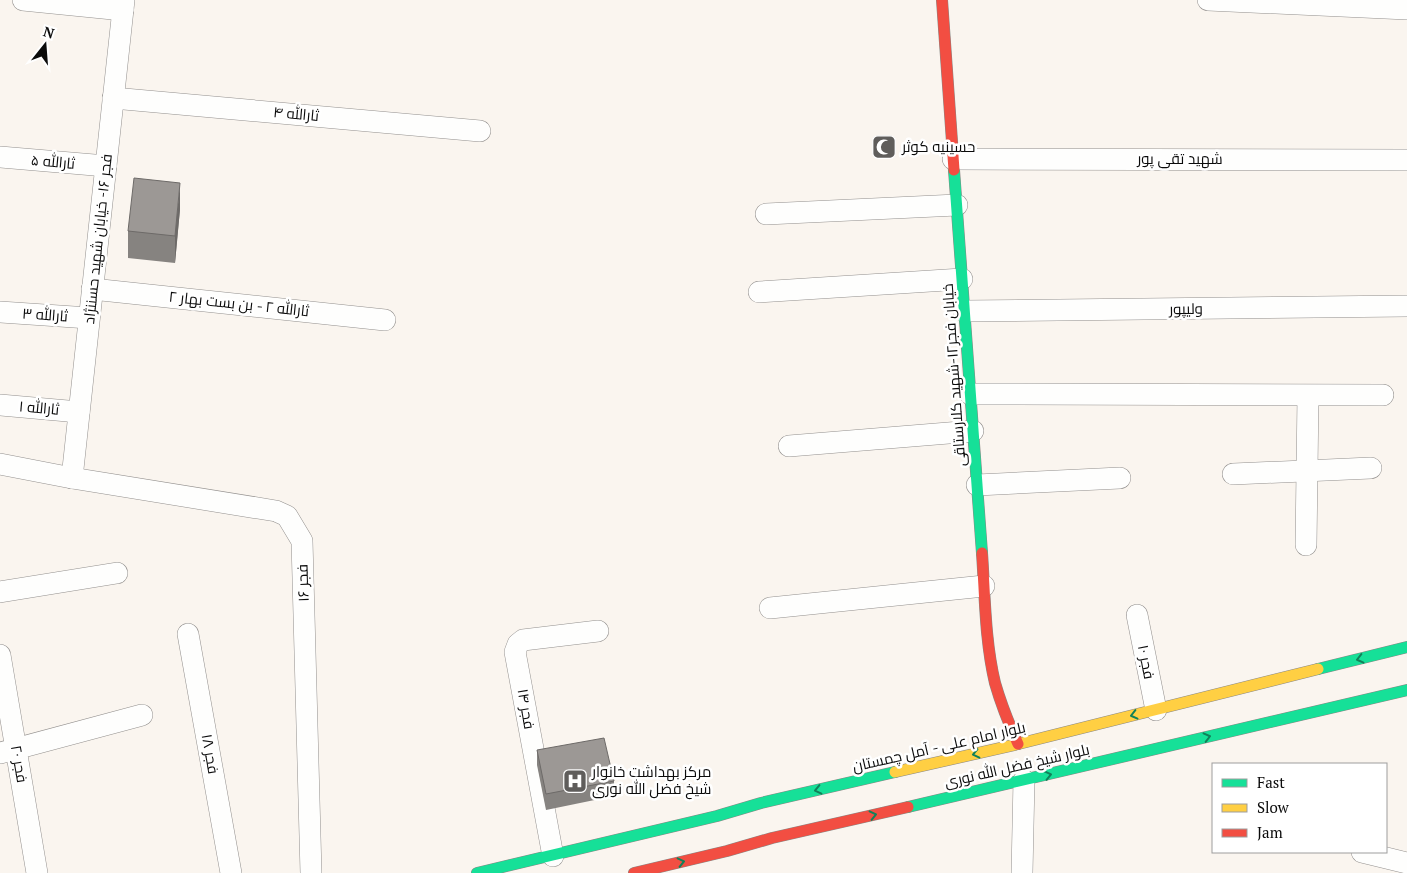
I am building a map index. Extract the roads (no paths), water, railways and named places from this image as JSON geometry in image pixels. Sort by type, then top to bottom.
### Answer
[{"type":"main road","name":"خيابان فجر۱۲-شهيد كلارستاقی","points":[[942,0],[989,649],[1003,710],[1018,744]]},
{"type":"main road","name":"بلوار امام علی - آمل چمستان","points":[[477,873],[717,816],[763,808],[1407,648]]},
{"type":"main road","points":[[1310,685],[1332,666]]},
{"type":"main road","name":"بلوار شیخ فضل الله نوری","points":[[642,872],[727,851],[770,834],[1024,780],[1407,690]]},
{"type":"main road","points":[[1252,696],[1271,692]]},
{"type":"main road","points":[[1200,699],[1211,703],[1212,710]]},
{"type":"main road","points":[[1250,716],[1267,723]]},
{"type":"main road","points":[[1109,760],[1128,742]]},
{"type":"street","points":[[23,0],[123,5]]},
{"type":"street","points":[[1208,0],[1407,9]]},
{"type":"street","name":"فجر ۱۶- خیابان شهید حسننژاد","points":[[72,478],[123,5]]},
{"type":"street","name":"ثارالله ۴","points":[[113,98],[480,131]]},
{"type":"street","name":"ثارالله ۵","points":[[0,157],[106,166]]},
{"type":"street","name":"شهید تقی پور","points":[[953,159],[1407,160]]},
{"type":"street","points":[[766,214],[957,205]]},
{"type":"street","points":[[759,292],[962,279]]},
{"type":"street","name":"ثارالله ۲ - بن بست بهار ۲","points":[[92,289],[385,320]]},
{"type":"street","name":"ولیپور","points":[[964,311],[1407,306]]},
{"type":"street","name":"ثارالله ۳","points":[[0,312],[89,318]]},
{"type":"street","points":[[970,394],[1383,395]]},
{"type":"street","points":[[1306,545],[1308,396]]},
{"type":"street","name":"ثارالله ۱","points":[[0,405],[79,412]]},
{"type":"street","points":[[789,446],[973,431]]},
{"type":"street","name":"فجر ۱۶","points":[[0,464],[72,478],[276,511],[287,516],[302,541],[311,873]]},
{"type":"street","points":[[1233,474],[1371,468]]},
{"type":"street","points":[[977,486],[1120,478]]},
{"type":"street","points":[[0,592],[117,573]]},
{"type":"street","points":[[770,608],[984,586]]},
{"type":"street","name":"فجر ۱۰","points":[[1137,615],[1156,710]]},
{"type":"street","name":"فجر ۱۴","points":[[553,856],[515,652],[518,644],[523,640],[598,631]]},
{"type":"street","name":"فجر ۱۸","points":[[188,634],[231,873]]},
{"type":"street","name":"فجر ۲۰","points":[[0,655],[8,751],[37,873]]},
{"type":"street","points":[[8,751],[142,715]]},
{"type":"street","points":[[1022,873],[1024,780]]},
{"type":"street","points":[[1366,853],[1407,863]]},
{"type":"place","name":"حسینیه کوثر","points":[[884,147]]},
{"type":"place","name":"مرکز بهداشت خانوار شیخ فضل الله نوری","points":[[575,781]]}]
